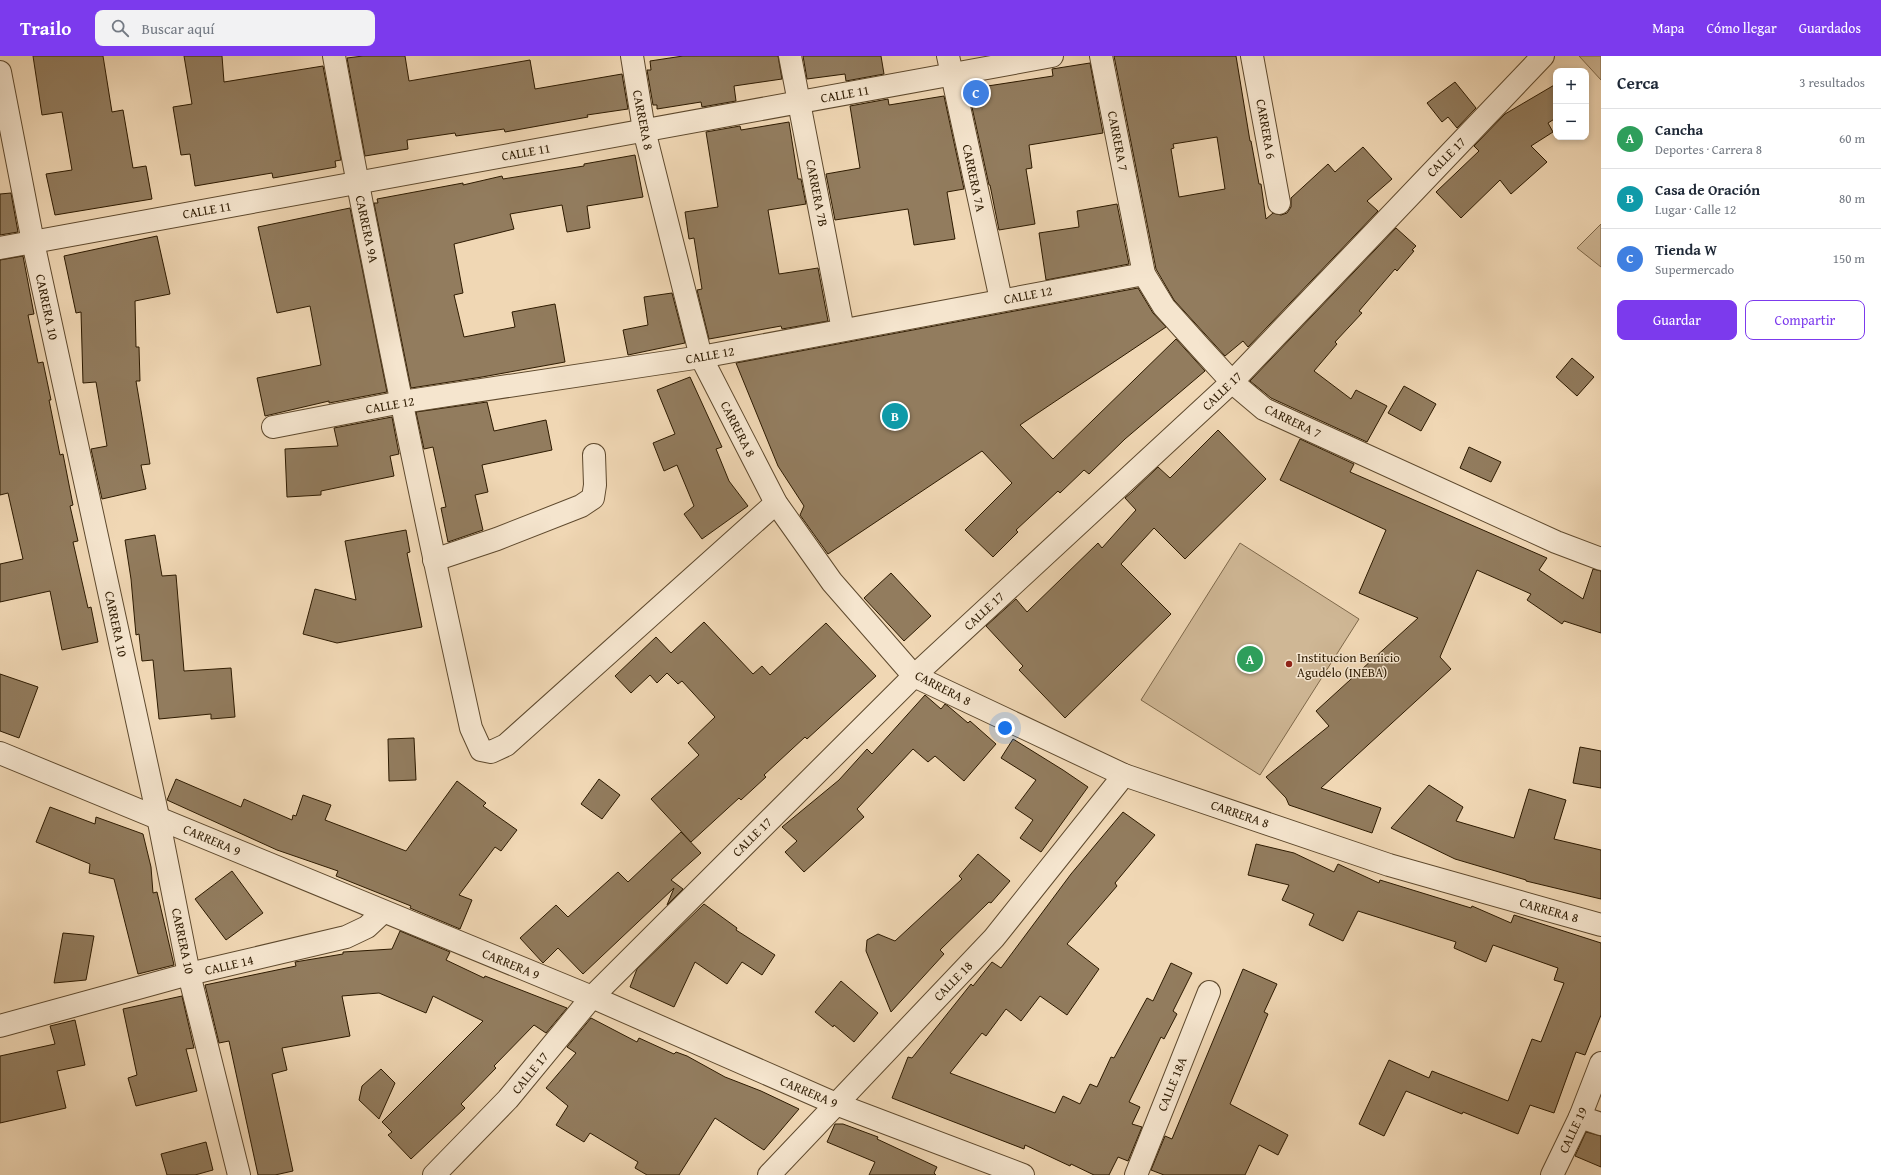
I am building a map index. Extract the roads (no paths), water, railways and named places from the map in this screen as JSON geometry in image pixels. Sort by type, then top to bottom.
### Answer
[{"type":"street","name":"CARRERA 9A","points":[[334,56],[357,183],[434,560],[471,728],[481,750],[492,752],[506,745],[776,503]]},
{"type":"street","name":"CARRERA 8","points":[[632,56],[644,130],[701,357],[776,503],[832,582],[914,676],[1124,775],[1389,865],[1601,925]]},
{"type":"street","name":"CARRERA 7B","points":[[790,56],[843,330]]},
{"type":"street","name":"CALLE 11","points":[[0,248],[799,102],[950,65],[1052,56]]},
{"type":"street","name":"CARRERA 7","points":[[1101,56],[1144,274],[1164,307],[1232,382],[1264,408],[1556,542],[1601,559]]},
{"type":"street","name":"CARRERA 6","points":[[1252,56],[1279,203]]},
{"type":"street","name":"CALLE 17","points":[[434,1175],[508,1099],[592,997],[914,676],[1232,382],[1543,56]]},
{"type":"street","name":"CARRERA 7A","points":[[950,65],[1001,300]]},
{"type":"street","name":"CARRERA 10","points":[[0,72],[33,242],[158,818],[189,974],[239,1175]]},
{"type":"street","name":"CALLE 12","points":[[273,427],[402,402],[701,357],[1144,274]]},
{"type":"street","points":[[434,560],[498,539],[581,506],[593,498],[595,485],[594,455]]},
{"type":"street","name":"CARRERA 9","points":[[0,753],[592,997],[836,1104],[1023,1175]]},
{"type":"street","name":"CALLE 18","points":[[769,1175],[994,938],[1124,775]]},
{"type":"street","name":"CALLE 14","points":[[0,1026],[189,974],[346,937],[367,927],[383,912]]},
{"type":"street","name":"CALLE 18A","points":[[1136,1175],[1209,992]]},
{"type":"street","name":"CALLE 19","points":[[1552,1175],[1580,1116],[1601,1063]]},
{"type":"street","points":[[1580,1116],[1601,1124]]},
{"type":"place","name":"Tienda W","points":[[976,93]]},
{"type":"place","name":"Casa de Oración","points":[[895,416]]},
{"type":"place","name":"Cancha","points":[[1250,659]]},
{"type":"place","name":"Institucion Benicio Agudelo (INEBA)","points":[[1289,664]]}]
